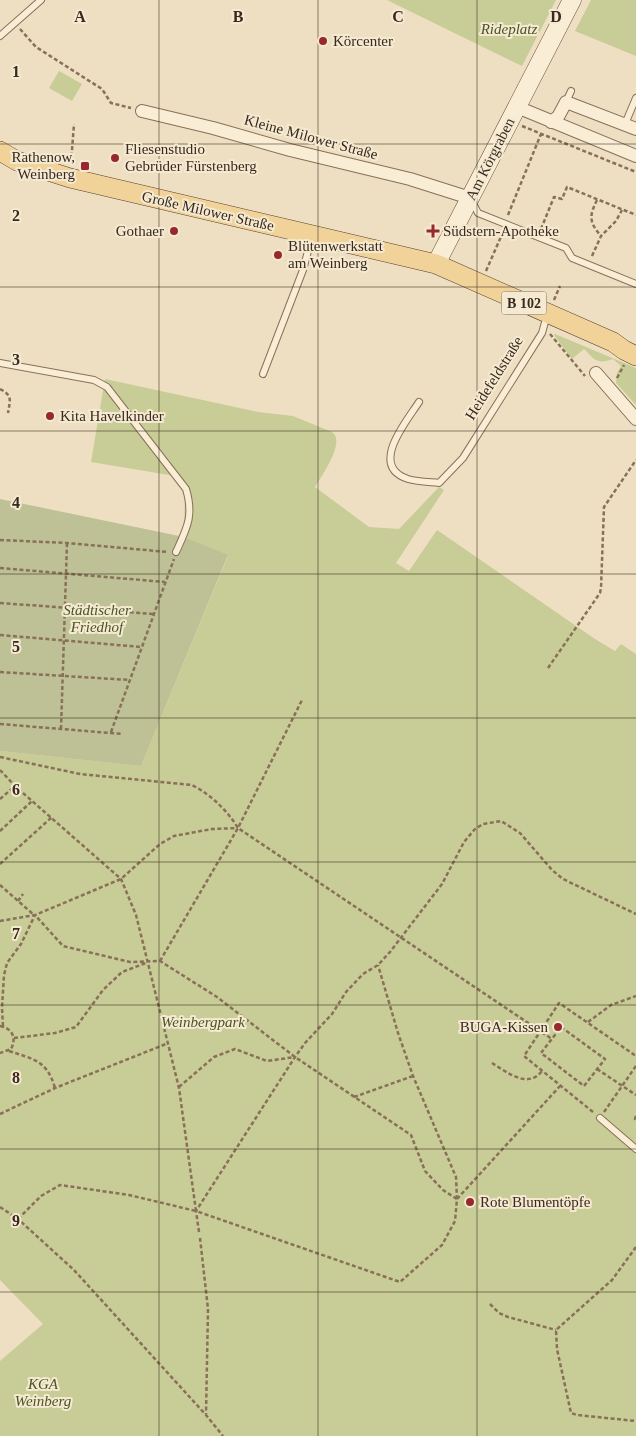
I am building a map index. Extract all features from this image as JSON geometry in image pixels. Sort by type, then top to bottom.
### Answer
[{"type":"main road","name":"Große Milower Straße","points":[[0,151],[17,161],[70,178],[436,264],[613,342],[629,342],[634,352]]},
{"type":"street","name":"Am Körgraben","points":[[436,264],[572,0]]},
{"type":"street","points":[[551,122],[558,117],[568,97],[631,126]]},
{"type":"street","name":"Kleine Milower Straße","points":[[142,111],[410,180],[470,198]]},
{"type":"street","name":"Am Körgraben","points":[[513,114],[551,122],[636,156]]},
{"type":"street","points":[[596,372],[636,419]]},
{"type":"lane","points":[[0,36],[41,0]]},
{"type":"lane","points":[[631,126],[636,98]]},
{"type":"lane","points":[[470,198],[478,213],[566,248],[572,258],[636,284]]},
{"type":"lane","points":[[264,374],[303,270],[312,235]]},
{"type":"lane","name":"Heidefeldstraße","points":[[419,402],[394,440],[390,461],[396,471],[407,479],[439,483],[463,458],[542,332],[548,314]]},
{"type":"lane","points":[[0,363],[94,380],[107,387],[186,489],[190,504],[187,527],[176,552]]},
{"type":"lane","points":[[600,1118],[636,1149]]},
{"type":"path","points":[[15,23],[36,47],[102,89],[111,103],[142,111]]},
{"type":"path","points":[[513,114],[541,134],[636,172]]},
{"type":"path","points":[[70,178],[74,124]]},
{"type":"path","points":[[480,283],[504,230],[504,224],[541,134]]},
{"type":"path","points":[[538,237],[554,197],[562,199],[567,187],[636,215]]},
{"type":"path","points":[[597,199],[592,210],[591,219],[593,227],[601,236]]},
{"type":"path","points":[[588,265],[601,236],[616,221],[622,210]]},
{"type":"path","points":[[548,314],[549,334],[584,376],[596,372],[616,380],[634,352]]},
{"type":"path","points":[[0,389],[7,392],[10,397],[8,413]]},
{"type":"path","points":[[548,668],[600,593],[604,507],[636,460]]},
{"type":"path","points":[[0,540],[67,543],[176,552],[111,732]]},
{"type":"path","points":[[61,729],[67,543]]},
{"type":"path","points":[[0,568],[165,582]]},
{"type":"path","points":[[0,603],[153,614]]},
{"type":"path","points":[[0,635],[141,647]]},
{"type":"path","points":[[0,672],[130,680]]},
{"type":"path","points":[[160,961],[238,828],[302,700]]},
{"type":"path","points":[[0,724],[123,734]]},
{"type":"path","points":[[0,757],[80,774],[192,785],[205,792],[229,813],[238,828],[552,1039]]},
{"type":"path","points":[[0,770],[15,786],[121,879],[136,916],[166,1044],[179,1088],[199,1232]]},
{"type":"path","points":[[0,800],[15,786]]},
{"type":"path","points":[[0,831],[32,801]]},
{"type":"path","points":[[0,864],[52,817]]},
{"type":"path","points":[[196,1212],[305,1043],[332,1014],[346,992],[363,974],[378,965],[442,884],[464,842],[475,829],[493,821],[501,821],[520,833],[552,870],[563,879],[636,914]]},
{"type":"path","points":[[0,922],[34,915],[121,879],[160,844],[174,836],[212,828],[238,828]]},
{"type":"path","points":[[0,885],[34,915],[62,946],[130,962],[160,961],[217,996],[295,1057],[411,1135],[425,1171],[443,1190],[457,1200]]},
{"type":"path","points":[[18,900],[23,894]]},
{"type":"path","points":[[8,1051],[13,1046],[14,1038],[11,1030],[2,1026],[4,975],[7,963],[21,944],[34,915]]},
{"type":"path","points":[[14,1038],[54,1033],[76,1027],[103,990],[122,972],[147,962]]},
{"type":"path","points":[[18,1219],[41,1196],[60,1185],[129,1196],[196,1212],[400,1282],[442,1245],[455,1221],[457,1200],[456,1177],[413,1076],[398,1034],[378,965]]},
{"type":"path","points":[[588,1022],[611,1005],[636,996]]},
{"type":"path","points":[[636,1056],[559,1003],[524,1056],[600,1118],[636,1066]]},
{"type":"path","points":[[561,1027],[605,1059],[597,1069],[584,1086],[541,1053],[561,1027]]},
{"type":"path","points":[[0,1114],[55,1088],[166,1044]]},
{"type":"path","points":[[179,1088],[214,1057],[236,1049],[267,1061],[295,1057]]},
{"type":"path","points":[[0,1053],[8,1051],[38,1060],[52,1076],[55,1088]]},
{"type":"path","points":[[492,1063],[523,1080],[531,1080],[542,1071]]},
{"type":"path","points":[[597,1069],[636,1095]]},
{"type":"path","points":[[354,1098],[413,1076]]},
{"type":"path","points":[[457,1200],[560,1086]]},
{"type":"path","points":[[0,1207],[18,1219],[74,1270],[222,1435]]},
{"type":"path","points":[[200,1238],[208,1309],[206,1415]]},
{"type":"path","points":[[556,1330],[612,1280],[636,1247]]},
{"type":"path","points":[[490,1304],[498,1313],[556,1330]]},
{"type":"path","points":[[556,1330],[557,1349],[571,1413],[636,1421]]},
{"type":"green space","name":"Rideplatz","points":[[387,0],[556,0],[522,66]]},
{"type":"green space","points":[[591,0],[636,0],[636,56],[575,31]]},
{"type":"green space","points":[[59,71],[82,84],[72,101],[49,88]]},
{"type":"green space","points":[[555,334],[636,368],[636,405],[616,383],[617,373],[621,366],[613,359],[608,361],[596,360],[584,349],[572,359]]},
{"type":"green space","points":[[105,379],[258,412],[293,416],[332,432],[336,437],[335,451],[315,487],[369,527],[399,529],[439,487],[444,490],[396,563],[409,571],[437,530],[595,639],[615,651],[621,644],[636,654],[636,1436],[0,1436],[0,1361],[43,1324],[0,1280],[0,751],[141,766],[228,556],[184,537],[185,489],[175,476],[91,462]]},
{"type":"green space","name":"Städtischer Friedhof","points":[[0,499],[184,537],[228,555],[141,766],[0,751]]},
{"type":"place","name":"Körcenter","points":[[323,41]]},
{"type":"place","name":"Fliesenstudio Gebrüder Fürstenberg","points":[[115,158]]},
{"type":"place","name":"Rathenow, Weinberg","points":[[85,166]]},
{"type":"place","name":"Gothaer","points":[[174,231]]},
{"type":"place","name":"Südstern-Apotheke","points":[[433,231]]},
{"type":"place","name":"Blütenwerkstatt am Weinberg","points":[[278,255]]},
{"type":"place","name":"Kita Havelkinder","points":[[50,416]]},
{"type":"place","name":"BUGA-Kissen","points":[[558,1027]]},
{"type":"place","name":"Rote Blumentöpfe","points":[[470,1202]]},
{"type":"park label","name":"Weinbergpark","points":[[203,1022]]},
{"type":"park label","name":"KGA Weinberg","points":[[43,1392]]}]
